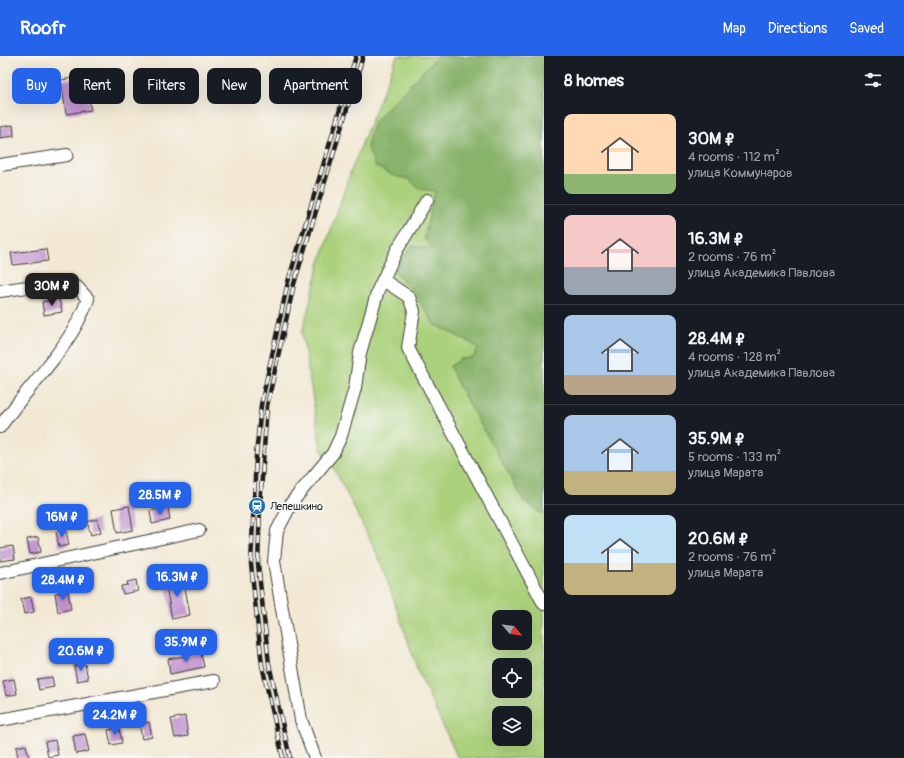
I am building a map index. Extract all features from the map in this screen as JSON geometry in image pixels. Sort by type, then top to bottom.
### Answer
[{"type":"street","points":[[0,165],[67,155]]},
{"type":"street","points":[[315,758],[306,738],[300,713],[280,602],[274,561],[276,531],[292,502],[332,453],[341,436],[355,388],[360,353],[378,290],[397,250],[427,200]]},
{"type":"street","points":[[383,280],[409,297],[414,311],[408,348],[544,604]]},
{"type":"street","points":[[0,291],[54,283],[77,287],[88,299],[83,312],[63,347],[13,408],[0,427]]},
{"type":"street","points":[[0,410],[13,408]]},
{"type":"street","points":[[0,573],[199,530]]},
{"type":"street","points":[[0,720],[214,681]]},
{"type":"green space","points":[[397,56],[544,56],[544,758],[458,758],[419,674],[380,560],[336,472],[321,449],[302,333],[320,262],[351,171]]},
{"type":"green space","points":[[438,56],[544,56],[544,515],[524,501],[456,381],[450,366],[461,359],[473,358],[478,349],[471,343],[434,324],[415,294],[395,271],[412,246],[433,249],[424,238],[435,191],[420,189],[409,179],[394,176],[375,166],[367,146],[374,122]]},
{"type":"building","points":[[69,79],[69,104],[90,104],[91,110],[66,114],[61,80]]},
{"type":"building","points":[[13,125],[14,136],[0,138],[0,127]]},
{"type":"building","points":[[46,249],[48,261],[13,265],[11,253]]},
{"type":"building","points":[[59,299],[62,312],[44,315],[42,302]]},
{"type":"building","points":[[129,506],[133,530],[117,533],[113,509]]},
{"type":"building","points":[[168,507],[170,520],[152,524],[150,511]]},
{"type":"building","points":[[97,519],[101,532],[91,535],[87,522]]},
{"type":"building","points":[[66,530],[69,545],[59,547],[56,532]]},
{"type":"building","points":[[38,537],[41,552],[30,554],[27,539]]},
{"type":"building","points":[[13,546],[15,559],[0,561],[0,548]]},
{"type":"building","points":[[183,577],[190,615],[172,619],[165,580]]},
{"type":"building","points":[[136,580],[138,591],[123,594],[121,586],[128,585],[127,582]]},
{"type":"building","points":[[68,591],[71,609],[58,612],[55,593]]},
{"type":"building","points":[[31,597],[34,612],[24,614],[21,599]]},
{"type":"building","points":[[201,653],[204,667],[170,674],[168,659]]},
{"type":"building","points":[[85,664],[88,679],[77,681],[74,666]]},
{"type":"building","points":[[52,677],[54,687],[39,690],[37,679]]},
{"type":"building","points":[[14,679],[17,694],[6,696],[3,681]]},
{"type":"building","points":[[185,716],[188,736],[175,738],[171,719]]},
{"type":"building","points":[[149,722],[152,737],[142,739],[139,724]]},
{"type":"building","points":[[119,728],[122,743],[111,745],[108,730]]},
{"type":"building","points":[[85,734],[89,751],[76,754],[73,736]]},
{"type":"building","points":[[55,740],[58,755],[48,757],[45,742]]},
{"type":"building","points":[[26,745],[29,758],[18,758],[16,747]]},
{"type":"railway","points":[[283,758],[262,665],[251,564],[256,456],[261,405],[288,282],[356,56]]},
{"type":"railway","points":[[290,758],[269,664],[258,564],[260,506],[267,406],[294,284],[363,56]]},
{"type":"place","name":"Лепешкино","points":[[257,506]]}]
